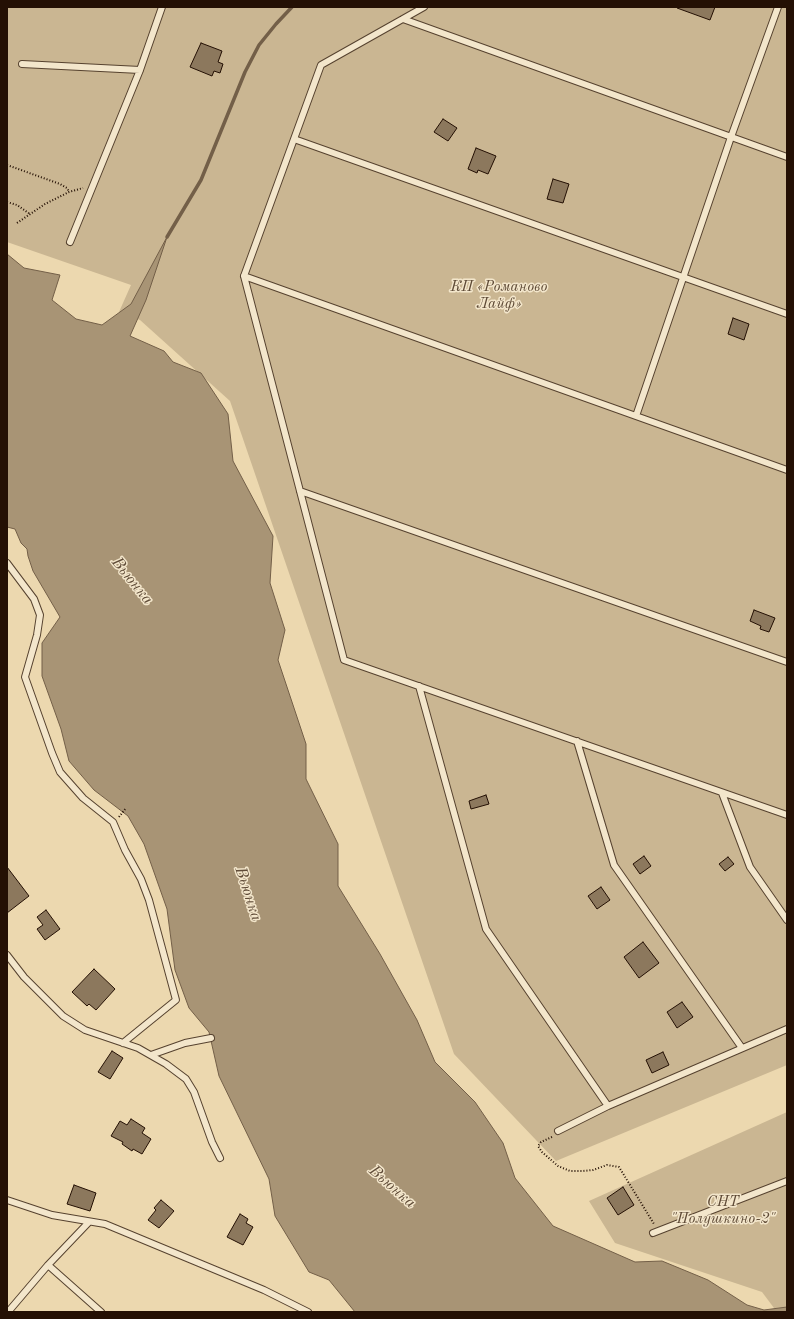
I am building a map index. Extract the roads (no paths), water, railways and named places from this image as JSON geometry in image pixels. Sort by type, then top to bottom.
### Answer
[{"type":"lane","points":[[70,242],[140,70],[162,7]]},
{"type":"lane","points":[[424,7],[321,65],[244,276],[344,660],[787,815]]},
{"type":"lane","points":[[636,416],[778,7]]},
{"type":"lane","points":[[403,19],[787,156]]},
{"type":"lane","points":[[22,64],[140,70]]},
{"type":"lane","points":[[294,139],[787,314]]},
{"type":"lane","points":[[244,276],[787,470]]},
{"type":"lane","points":[[300,491],[787,662]]},
{"type":"lane","points":[[7,563],[34,598],[40,615],[37,635],[25,677],[52,753],[60,772],[83,798],[113,822],[125,850],[141,879],[149,900],[176,1000],[123,1043]]},
{"type":"lane","points":[[419,686],[486,929],[608,1106]]},
{"type":"lane","points":[[576,742],[614,865],[742,1048]]},
{"type":"lane","points":[[722,793],[750,867],[787,920]]},
{"type":"lane","points":[[7,955],[24,977],[63,1016],[85,1030],[138,1048],[180,1073],[190,1085],[212,1142],[220,1158]]},
{"type":"lane","points":[[558,1131],[608,1106],[787,1029]]},
{"type":"lane","points":[[151,1055],[184,1043],[211,1038]]},
{"type":"lane","points":[[653,1233],[787,1181]]},
{"type":"lane","points":[[7,1200],[52,1216],[105,1224],[264,1290],[308,1312]]},
{"type":"lane","points":[[8,1312],[48,1265],[89,1222]]},
{"type":"lane","points":[[48,1265],[101,1312]]},
{"type":"water","name":"Вьюнка","points":[[167,237],[146,300],[130,336],[164,351],[173,362],[201,373],[228,414],[233,461],[273,536],[270,583],[285,630],[278,660],[306,744],[306,779],[338,844],[338,886],[380,954],[417,1020],[435,1062],[475,1102],[503,1143],[515,1178],[553,1226],[635,1262],[662,1261],[708,1280],[747,1305],[764,1310],[787,1307],[787,1312],[355,1312],[329,1280],[309,1272],[275,1216],[269,1179],[219,1076],[209,1032],[189,1008],[175,970],[167,909],[144,844],[128,816],[94,790],[69,761],[61,729],[42,676],[42,643],[60,617],[33,571],[27,549],[21,543],[15,529],[7,527],[7,254],[24,268],[60,275],[52,300],[76,319],[102,325],[131,304]]},
{"type":"waterway","points":[[167,237],[201,180],[245,72],[259,45],[292,7]]},
{"type":"park label","name":"КП «Романово Лайф»","points":[[499,296]]},
{"type":"park label","name":"СНТ \"Полушкино-2\"","points":[[723,1210]]}]
